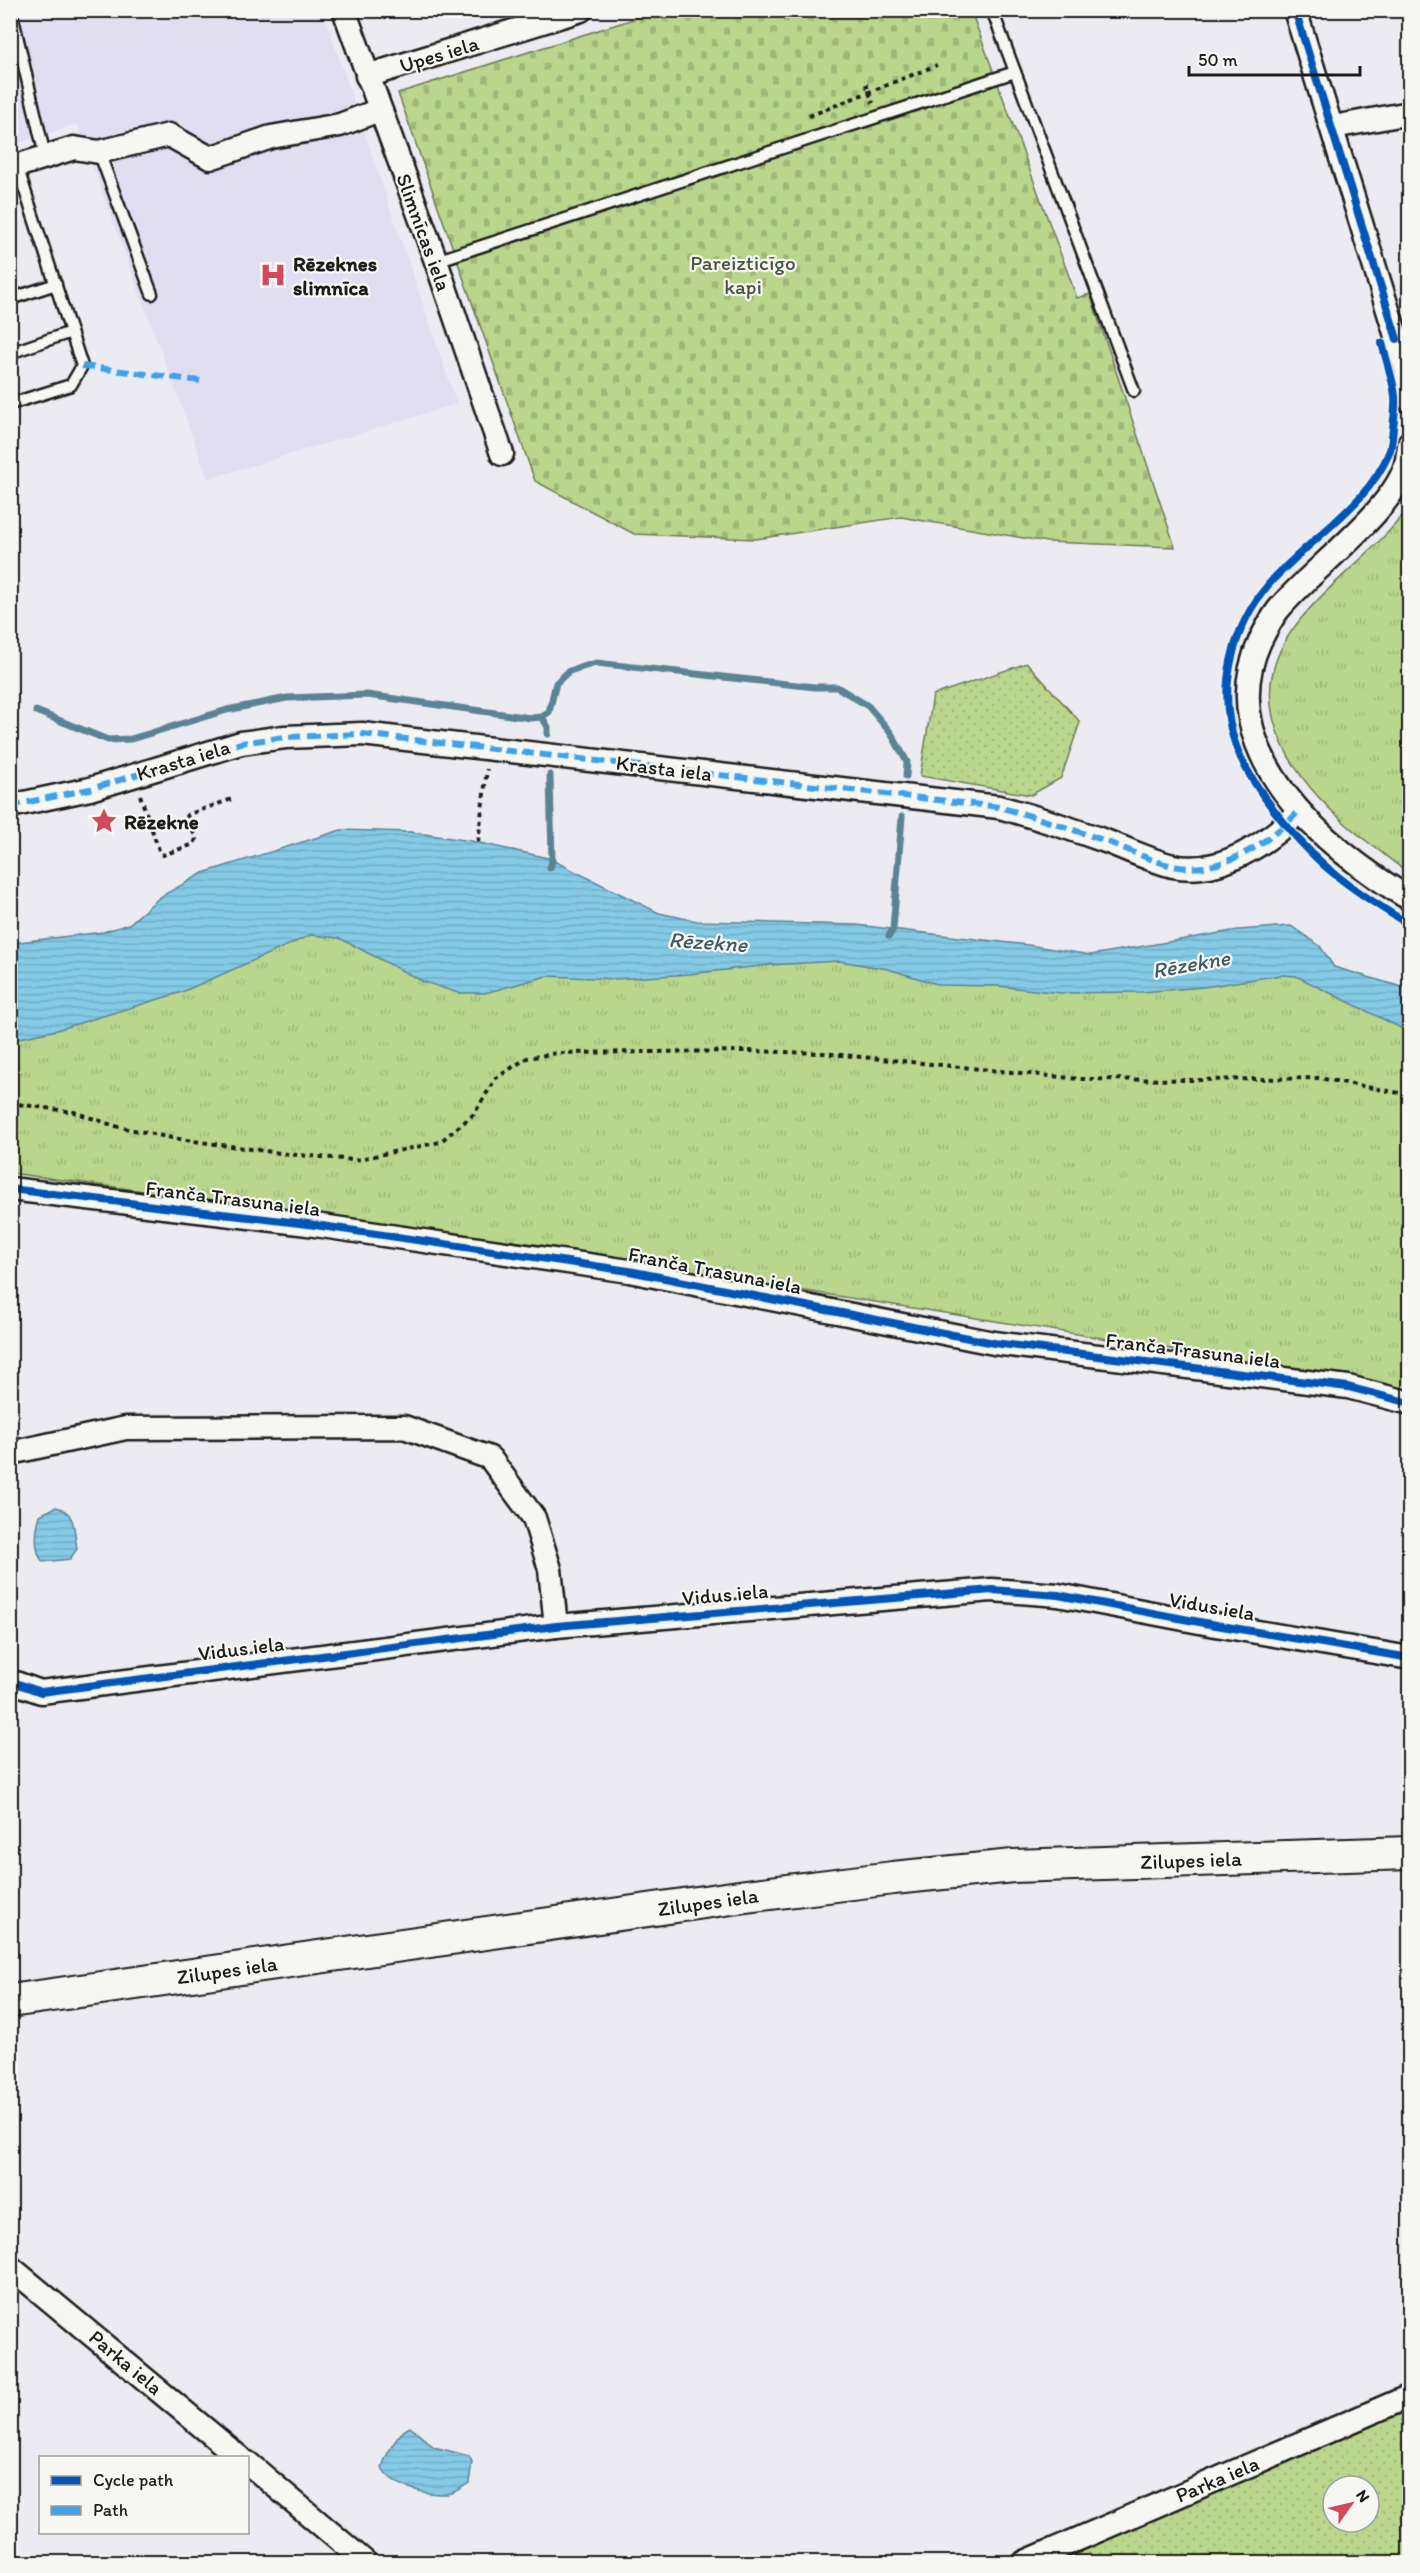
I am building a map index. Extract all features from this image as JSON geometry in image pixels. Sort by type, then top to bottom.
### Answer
[{"type":"main road","name":"Zilupes iela","points":[[10,2001],[753,1895],[893,1878],[1013,1866],[1410,1852]]},
{"type":"street","name":"Slimnīcas iela","points":[[344,10],[436,261],[502,454]]},
{"type":"street","name":"Upes iela","points":[[367,76],[516,20],[581,10]]},
{"type":"street","points":[[1295,10],[1406,368],[1410,401]]},
{"type":"street","points":[[14,167],[74,148],[99,152],[169,135],[210,159],[271,137],[340,125],[379,110]]},
{"type":"street","points":[[1333,128],[1410,113]]},
{"type":"street","points":[[1410,442],[1406,465],[1389,496],[1277,611],[1253,656],[1247,693],[1253,734],[1270,772],[1299,811],[1333,845],[1378,881],[1410,899]]},
{"type":"street","name":"Krasta iela","points":[[10,806],[90,789],[241,743],[285,737],[362,734],[999,807],[1046,820],[1174,866],[1209,866],[1243,854],[1267,841],[1299,811]]},
{"type":"street","name":"Franča Trasuna iela","points":[[10,1190],[308,1224],[618,1269],[994,1343],[1348,1387],[1410,1403]]},
{"type":"street","points":[[10,1454],[126,1428],[404,1427],[490,1458],[534,1518],[550,1569],[556,1626]]},
{"type":"street","name":"Vidus iela","points":[[10,1681],[41,1692],[556,1626],[992,1590],[1058,1595],[1410,1658]]},
{"type":"street","name":"Parka iela","points":[[10,2267],[239,2456]]},
{"type":"street","name":"Parka iela","points":[[1025,2562],[1410,2396]]},
{"type":"street","points":[[249,2464],[365,2562]]},
{"type":"lane","points":[[11,10],[45,156]]},
{"type":"lane","points":[[992,10],[1134,391]]},
{"type":"lane","points":[[436,261],[1015,72]]},
{"type":"lane","points":[[99,152],[152,294]]},
{"type":"lane","points":[[10,404],[71,385],[82,366],[56,284],[14,167]]},
{"type":"lane","points":[[10,299],[56,284]]},
{"type":"lane","points":[[10,353],[71,332]]},
{"type":"path","points":[[809,116],[937,65]]},
{"type":"path","points":[[478,842],[490,748]]},
{"type":"path","points":[[132,775],[160,853],[163,855],[194,844],[196,839],[187,815],[235,798]]},
{"type":"path","points":[[10,1103],[74,1112],[115,1126],[172,1138],[287,1154],[355,1160],[440,1142],[474,1113],[496,1078],[527,1058],[557,1053],[746,1051],[822,1053],[1080,1079],[1319,1078],[1410,1095]]},
{"type":"shaded area","name":"Rēzeknes slimnīca","points":[[10,11],[323,11],[457,404],[208,479],[77,124],[11,146]]},
{"type":"green space","name":"Pareizticīgo kapi","points":[[659,11],[971,11],[1077,298],[1090,294],[1175,547],[1047,542],[901,517],[756,539],[634,534],[535,481],[398,93]]},
{"type":"green space","points":[[1409,507],[1409,873],[1344,822],[1300,774],[1283,746],[1273,717],[1271,687],[1278,656],[1296,625],[1309,609],[1382,538]]},
{"type":"green space","points":[[1027,663],[1080,722],[1061,778],[1031,795],[920,776],[933,695]]},
{"type":"green space","points":[[286,899],[1013,967],[1289,954],[1409,1005],[1409,1394],[1334,1375],[353,1219],[11,1173],[11,988]]},
{"type":"green space","points":[[1409,2405],[1409,2562],[1053,2562],[1398,2407]]},
{"type":"water","points":[[341,830],[411,832],[471,841],[548,858],[659,913],[697,921],[857,925],[1028,945],[1091,955],[1238,930],[1291,926],[1320,946],[1334,967],[1409,989],[1409,1032],[1296,976],[1281,975],[1204,987],[1142,992],[1061,993],[997,986],[940,985],[888,969],[839,961],[616,979],[547,976],[485,993],[458,993],[422,981],[339,938],[311,935],[182,992],[57,1030],[11,1040],[11,943],[103,932],[129,924],[160,897],[203,873]]},
{"type":"water","points":[[56,1507],[63,1509],[71,1517],[77,1549],[70,1559],[43,1562],[37,1546],[40,1515]]},
{"type":"water","points":[[410,2427],[434,2447],[469,2456],[472,2462],[469,2483],[459,2490],[439,2494],[411,2489],[387,2475],[382,2468],[386,2457],[397,2439]]},
{"type":"waterway","points":[[36,711],[108,740],[131,739],[227,710],[287,698],[367,695],[531,718],[542,717],[549,712],[556,683],[569,671],[596,663],[815,687],[837,687],[868,706],[891,733],[907,762],[906,776]]},
{"type":"waterway","points":[[542,717],[548,727],[548,734]]},
{"type":"waterway","points":[[550,775],[552,861],[550,868]]},
{"type":"waterway","points":[[889,936],[893,929],[902,817]]},
{"type":"marked path","points":[[82,366],[200,381]]},
{"type":"marked path","points":[[10,806],[90,789],[241,743],[285,737],[362,734],[999,807],[1081,832],[1165,864],[1191,868],[1208,866],[1242,854],[1273,834],[1299,811]]},
{"type":"cycle path","points":[[1295,10],[1397,339]]},
{"type":"cycle path","points":[[1382,343],[1395,396],[1390,450],[1381,470],[1353,505],[1284,568],[1256,601],[1245,620],[1231,660],[1228,704],[1230,725],[1243,761],[1251,777],[1286,825],[1334,873],[1410,925]]},
{"type":"cycle path","points":[[10,1189],[308,1224],[629,1271],[994,1343],[1348,1387],[1410,1403]]},
{"type":"cycle path","points":[[10,1681],[41,1692],[556,1626],[992,1590],[1058,1595],[1410,1658]]},
{"type":"place","name":"Rēzeknes slimnīca","points":[[273,275]]},
{"type":"place","name":"Rēzekne","points":[[104,821]]}]
